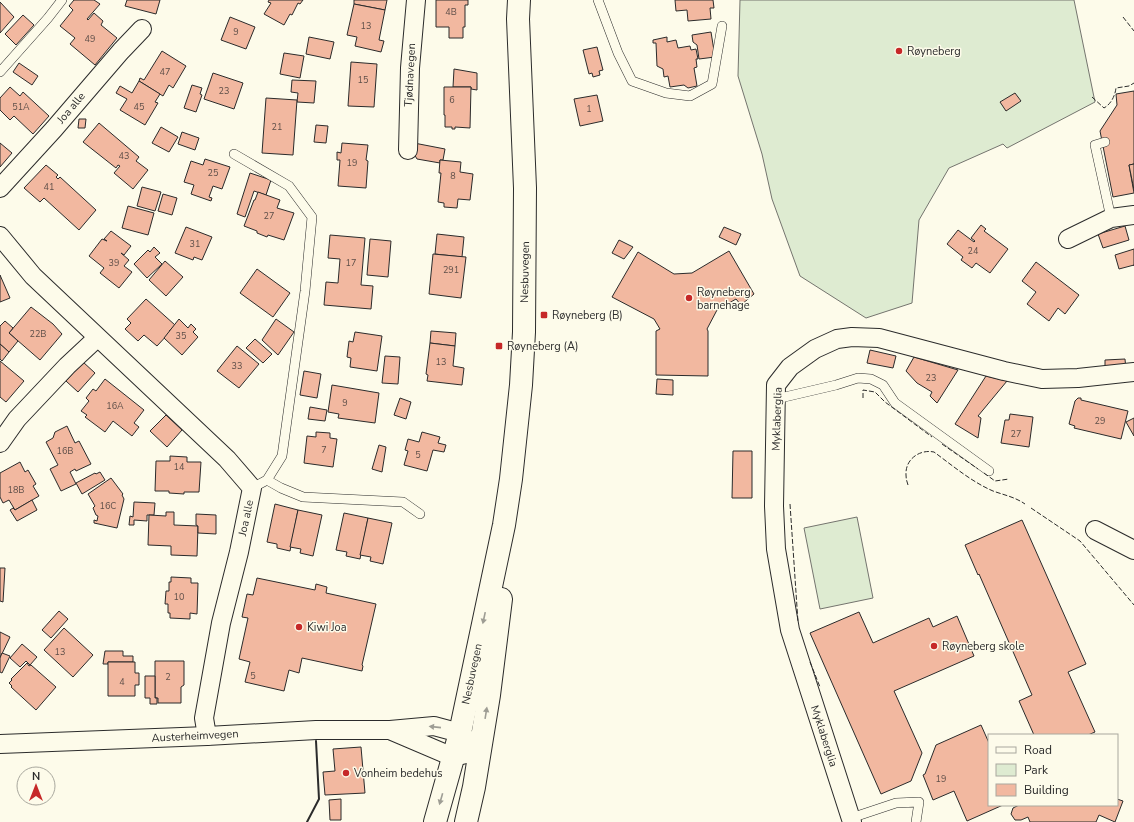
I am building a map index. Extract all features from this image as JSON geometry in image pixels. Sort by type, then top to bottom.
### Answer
[{"type":"main road","name":"Nesbuvegen","points":[[435,822],[460,733],[504,525],[511,479],[521,385],[524,332],[525,188],[517,6]]},
{"type":"main road","name":"Nesbuvegen","points":[[466,822],[474,787],[489,694],[500,608],[504,525]]},
{"type":"street","name":"Tjødnavegen","points":[[408,150],[410,68],[416,0]]},
{"type":"street","name":"Joa alle","points":[[0,188],[54,129],[120,51],[142,29]]},
{"type":"street","points":[[1068,239],[1111,218],[1134,215]]},
{"type":"street","name":"Joa alle","points":[[0,236],[32,276],[97,338],[227,460],[260,484],[239,552],[221,623],[204,718],[207,736]]},
{"type":"street","name":"Myklaberglia","points":[[852,820],[790,630],[776,549],[774,506],[776,385],[790,367],[816,349],[837,339],[852,337],[879,338],[915,346],[1004,371],[1042,379],[1078,378],[1134,372]]},
{"type":"street","points":[[0,443],[18,419],[67,366],[97,338]]},
{"type":"street","points":[[1095,530],[1134,550]]},
{"type":"street","name":"Austerheimvegen","points":[[0,744],[316,730],[390,730],[434,726],[460,733],[480,751]]},
{"type":"street","name":"Austerheimvegen","points":[[390,730],[453,757]]},
{"type":"street","points":[[453,757],[480,751]]},
{"type":"lane","points":[[0,72],[62,0]]},
{"type":"lane","points":[[598,0],[618,53],[632,81],[666,93],[690,96],[712,84],[722,26]]},
{"type":"lane","points":[[1105,142],[1095,145],[1111,218]]},
{"type":"lane","points":[[234,154],[289,186],[312,217],[306,291],[282,456],[260,484],[281,488],[303,497],[403,502],[420,514]]},
{"type":"lane","points":[[776,399],[836,385],[858,378],[871,379],[883,385],[895,403],[905,411],[989,471]]},
{"type":"lane","points":[[0,426],[18,419]]},
{"type":"lane","points":[[852,820],[896,803],[919,802],[916,822]]},
{"type":"green space","points":[[740,0],[1074,0],[1095,102],[1007,148],[1003,144],[949,168],[919,220],[912,303],[866,318],[800,276],[772,199],[762,154],[738,76]]},
{"type":"green space","points":[[857,517],[873,598],[820,609],[804,528]]},
{"type":"building","points":[[74,0],[94,0],[100,4],[87,19],[88,20],[94,13],[103,21],[101,25],[117,38],[95,65],[70,44],[75,38],[60,26],[73,10],[69,6]]},
{"type":"building","points":[[127,0],[160,0],[156,14],[125,6]]},
{"type":"building","points":[[269,0],[303,0],[300,4],[298,3],[292,15],[290,14],[284,25],[264,14],[271,3],[268,2]]},
{"type":"building","points":[[354,0],[387,0],[385,10],[354,4]]},
{"type":"building","points":[[436,0],[468,0],[468,5],[465,5],[465,27],[463,27],[463,38],[449,38],[449,27],[436,27]]},
{"type":"building","points":[[675,0],[713,0],[714,8],[710,8],[711,19],[688,21],[687,10],[676,11]]},
{"type":"building","points":[[0,2],[14,17],[0,33]]},
{"type":"building","points":[[354,4],[385,10],[379,40],[384,41],[381,52],[355,46],[357,37],[347,35]]},
{"type":"building","points":[[23,15],[34,25],[16,45],[5,34]]},
{"type":"building","points":[[230,17],[255,27],[246,49],[221,40]]},
{"type":"building","points":[[711,32],[715,57],[699,59],[697,45],[693,42],[692,35]]},
{"type":"building","points":[[309,37],[334,42],[330,59],[306,54]]},
{"type":"building","points":[[667,37],[667,42],[676,40],[678,48],[690,46],[691,50],[696,49],[698,59],[696,59],[697,67],[694,68],[697,86],[688,88],[684,85],[670,87],[668,76],[664,77],[663,69],[657,66],[656,43],[653,43],[653,40]]},
{"type":"building","points":[[597,47],[603,70],[599,71],[600,75],[593,77],[592,73],[589,74],[583,50]]},
{"type":"building","points":[[162,51],[186,66],[173,88],[169,85],[163,96],[139,81],[140,78],[144,80]]},
{"type":"building","points":[[284,53],[304,56],[300,78],[280,74]]},
{"type":"building","points":[[351,62],[377,64],[374,107],[348,106]]},
{"type":"building","points":[[19,63],[38,76],[32,85],[13,72]]},
{"type":"building","points":[[454,69],[477,73],[477,90],[471,89],[471,87],[453,87]]},
{"type":"building","points":[[213,73],[243,83],[234,109],[204,99]]},
{"type":"building","points":[[292,80],[316,81],[314,103],[297,102],[298,93],[291,92]]},
{"type":"building","points":[[139,81],[160,94],[155,102],[158,103],[145,125],[120,110],[127,99],[116,93],[120,86],[132,93]]},
{"type":"building","points":[[192,85],[202,88],[200,94],[202,95],[196,112],[184,108]]},
{"type":"building","points":[[10,87],[20,96],[23,92],[49,116],[33,134],[14,116],[10,120],[0,110],[0,98]]},
{"type":"building","points":[[444,87],[471,87],[470,128],[455,127],[455,129],[452,129],[452,127],[445,127]]},
{"type":"building","points":[[1134,91],[1134,164],[1129,165],[1134,193],[1113,197],[1100,131],[1117,105],[1116,94]]},
{"type":"building","points":[[1015,93],[1021,101],[1006,111],[1000,102]]},
{"type":"building","points":[[597,95],[603,121],[580,126],[574,99]]},
{"type":"building","points":[[266,98],[297,100],[293,155],[262,153]]},
{"type":"building","points":[[79,119],[86,119],[85,128],[78,128]]},
{"type":"building","points":[[99,123],[139,157],[136,161],[148,170],[133,189],[114,173],[120,166],[118,165],[116,168],[83,142]]},
{"type":"building","points":[[316,125],[328,126],[326,143],[314,142]]},
{"type":"building","points":[[161,127],[178,137],[169,152],[152,143]]},
{"type":"building","points":[[182,132],[199,138],[195,150],[178,144]]},
{"type":"building","points":[[0,143],[12,153],[0,167]]},
{"type":"building","points":[[342,143],[368,145],[366,160],[368,161],[366,188],[338,186],[340,160],[337,160],[337,152],[341,153]]},
{"type":"building","points":[[414,143],[445,149],[443,160],[440,160],[440,163],[417,159],[413,152]]},
{"type":"building","points":[[205,159],[230,167],[222,189],[213,186],[209,197],[212,198],[211,201],[191,194],[194,185],[184,182],[191,161],[203,165]]},
{"type":"building","points":[[440,160],[461,162],[460,172],[473,174],[470,200],[458,199],[457,208],[444,207],[444,203],[438,202],[441,173],[439,173]]},
{"type":"building","points":[[1134,164],[1134,190],[1129,165]]},
{"type":"building","points":[[46,165],[58,175],[56,177],[58,179],[60,177],[96,210],[79,230],[44,198],[40,202],[24,188]]},
{"type":"building","points":[[250,173],[271,180],[266,195],[254,191],[245,217],[237,214]]},
{"type":"building","points":[[142,187],[161,192],[155,211],[137,206]]},
{"type":"building","points":[[258,192],[280,200],[277,208],[294,213],[284,240],[268,235],[267,237],[244,226]]},
{"type":"building","points":[[163,194],[177,198],[172,215],[158,211]]},
{"type":"building","points":[[128,206],[154,213],[148,235],[122,228]]},
{"type":"building","points":[[981,225],[986,229],[984,231],[1008,249],[990,273],[976,263],[972,268],[961,260],[963,257],[947,244],[958,230],[974,242],[975,241],[971,238]]},
{"type":"building","points":[[1125,226],[1129,240],[1103,248],[1098,234]]},
{"type":"building","points":[[186,227],[212,237],[202,260],[194,257],[193,260],[175,253]]},
{"type":"building","points":[[724,227],[741,234],[736,245],[719,237]]},
{"type":"building","points":[[111,231],[131,246],[124,255],[121,253],[129,260],[124,266],[132,272],[119,288],[100,273],[104,268],[89,256],[102,239],[107,241],[104,239]]},
{"type":"building","points":[[437,234],[464,237],[462,257],[435,254]]},
{"type":"building","points":[[330,235],[365,238],[361,285],[373,286],[371,309],[324,305],[326,282],[338,283],[340,259],[328,258]]},
{"type":"building","points":[[370,239],[391,241],[388,277],[367,275]]},
{"type":"building","points":[[619,240],[633,247],[624,259],[612,253]]},
{"type":"building","points":[[154,247],[160,253],[155,257],[162,264],[147,278],[134,264],[148,250],[150,252]]},
{"type":"building","points":[[1134,249],[1134,265],[1119,269],[1115,255]]},
{"type":"building","points":[[729,251],[754,294],[741,305],[736,299],[717,310],[707,329],[708,376],[656,375],[656,331],[660,329],[654,319],[612,297],[638,252],[674,274],[692,273]]},
{"type":"building","points":[[433,254],[466,257],[461,298],[429,294]]},
{"type":"building","points":[[165,261],[183,277],[166,296],[149,280]]},
{"type":"building","points":[[1036,262],[1079,295],[1065,314],[1058,308],[1049,321],[1027,304],[1036,292],[1022,281]]},
{"type":"building","points":[[257,269],[290,293],[273,317],[240,293]]},
{"type":"building","points":[[0,275],[10,298],[0,302]]},
{"type":"building","points":[[146,299],[175,325],[157,346],[144,335],[138,341],[125,329],[131,323],[127,319]]},
{"type":"building","points":[[31,307],[53,324],[62,334],[40,360],[9,333]]},
{"type":"building","points":[[179,319],[188,328],[191,324],[196,329],[193,332],[198,337],[182,355],[164,338]]},
{"type":"building","points":[[276,319],[294,332],[278,355],[262,340]]},
{"type":"building","points":[[5,321],[13,328],[9,333],[18,341],[9,352],[0,344],[0,326]]},
{"type":"building","points":[[431,331],[456,333],[455,346],[430,343]]},
{"type":"building","points":[[355,332],[382,336],[377,371],[350,367],[351,358],[347,357],[349,341],[353,342]]},
{"type":"building","points":[[255,339],[272,354],[263,363],[246,348]]},
{"type":"building","points":[[430,343],[455,346],[453,366],[464,368],[462,385],[427,381],[428,375],[426,374]]},
{"type":"building","points":[[0,344],[9,352],[2,361],[0,359]]},
{"type":"building","points":[[237,346],[259,364],[239,388],[217,371]]},
{"type":"building","points":[[870,350],[896,356],[893,368],[867,363]]},
{"type":"building","points":[[385,356],[400,357],[398,384],[382,383]]},
{"type":"building","points":[[914,357],[958,370],[937,403],[930,396],[932,392],[917,383],[906,371]]},
{"type":"building","points":[[1125,359],[1126,370],[1105,370],[1105,360]]},
{"type":"building","points":[[0,361],[24,381],[6,402],[0,397]]},
{"type":"building","points":[[83,362],[95,373],[78,392],[66,381]]},
{"type":"building","points":[[304,371],[321,374],[317,398],[300,395]]},
{"type":"building","points":[[986,376],[1007,381],[978,416],[981,418],[978,438],[955,424]]},
{"type":"building","points":[[105,379],[144,410],[134,423],[139,427],[132,436],[113,421],[105,432],[85,417],[87,415],[81,411],[89,401],[86,398],[93,389],[96,391]]},
{"type":"building","points":[[657,379],[673,380],[673,395],[656,394]]},
{"type":"building","points":[[332,385],[379,393],[375,423],[338,418],[339,414],[328,412]]},
{"type":"building","points":[[400,398],[411,402],[406,419],[394,415]]},
{"type":"building","points":[[1078,398],[1128,411],[1121,439],[1074,428],[1075,426],[1069,424],[1075,401]]},
{"type":"building","points":[[310,407],[327,410],[325,421],[308,419]]},
{"type":"building","points":[[1010,414],[1033,417],[1029,447],[1001,443],[1005,420],[1009,420]]},
{"type":"building","points":[[166,415],[182,430],[167,447],[150,431]]},
{"type":"building","points":[[1134,418],[1134,436],[1126,422]]},
{"type":"building","points":[[67,426],[75,443],[79,441],[91,464],[76,471],[75,469],[70,472],[76,484],[61,491],[50,469],[58,465],[46,442],[53,438],[55,432]]},
{"type":"building","points":[[316,432],[330,433],[330,438],[337,439],[333,467],[304,463],[307,436],[316,437]]},
{"type":"building","points":[[422,432],[440,437],[438,443],[446,445],[444,452],[433,450],[427,471],[404,465],[408,451],[405,450],[408,439],[419,442]]},
{"type":"building","points":[[379,445],[386,447],[382,472],[372,469]]},
{"type":"building","points":[[733,451],[752,451],[752,498],[732,498]]},
{"type":"building","points":[[170,456],[187,457],[187,462],[201,462],[199,492],[184,492],[184,494],[169,493],[169,491],[155,491],[156,461],[170,461]]},
{"type":"building","points":[[20,462],[25,472],[28,470],[36,484],[33,486],[39,496],[15,510],[9,500],[3,503],[0,497],[0,473]]},
{"type":"building","points":[[100,472],[105,480],[82,494],[76,483]]},
{"type":"building","points":[[111,478],[123,494],[124,499],[117,528],[94,523],[94,520],[97,521],[98,516],[93,508],[95,506],[88,494]]},
{"type":"building","points":[[32,500],[37,510],[17,521],[10,510],[13,508],[15,510]]},
{"type":"building","points":[[134,502],[155,503],[154,515],[147,515],[147,521],[134,520],[134,525],[129,525],[130,516],[133,517]]},
{"type":"building","points":[[275,504],[298,510],[290,551],[277,548],[277,544],[267,542]]},
{"type":"building","points":[[298,510],[322,515],[313,556],[300,553],[301,549],[290,547]]},
{"type":"building","points":[[166,512],[174,512],[174,525],[198,526],[197,556],[171,555],[171,546],[148,545],[149,515],[166,516]]},
{"type":"building","points":[[344,513],[368,518],[360,559],[346,556],[347,552],[336,550]]},
{"type":"building","points":[[196,514],[216,515],[216,534],[198,533]]},
{"type":"building","points":[[368,518],[392,523],[383,564],[370,561],[371,557],[360,555]]},
{"type":"building","points":[[1022,520],[1086,664],[1068,672],[1095,732],[1090,734],[1034,734],[1019,701],[1032,695],[965,545]]},
{"type":"building","points":[[0,568],[5,568],[3,602],[0,601]]},
{"type":"building","points":[[171,577],[191,578],[191,583],[198,583],[197,614],[190,613],[190,619],[170,618],[170,613],[168,613],[168,604],[165,604],[166,591],[169,591],[169,582],[171,582]]},
{"type":"building","points":[[257,578],[315,590],[316,584],[327,587],[326,593],[376,604],[362,665],[362,671],[302,658],[299,673],[289,670],[284,691],[245,682],[250,662],[239,659],[248,618],[242,617],[247,594],[253,595]]},
{"type":"building","points":[[59,611],[68,619],[51,638],[42,630]]},
{"type":"building","points":[[859,612],[873,643],[929,618],[933,627],[957,616],[974,656],[894,691],[922,753],[911,781],[881,794],[810,633]]},
{"type":"building","points":[[64,628],[93,655],[73,677],[44,650]]},
{"type":"building","points":[[0,632],[10,637],[0,658]]},
{"type":"building","points":[[22,644],[37,657],[30,665],[26,661],[20,667],[10,658]]},
{"type":"building","points":[[105,651],[123,651],[123,656],[133,656],[133,662],[108,662],[108,664],[103,664]]},
{"type":"building","points":[[2,653],[10,656],[2,673],[0,672],[0,658]]},
{"type":"building","points":[[155,661],[184,661],[184,685],[181,687],[181,703],[158,703],[158,698],[155,698]]},
{"type":"building","points":[[108,662],[135,662],[135,673],[139,673],[139,685],[135,685],[135,696],[108,696]]},
{"type":"building","points":[[27,663],[56,687],[36,710],[11,687],[12,686],[9,683]]},
{"type":"building","points":[[145,676],[155,676],[155,698],[157,698],[157,704],[150,704],[150,698],[145,698]]},
{"type":"building","points":[[981,725],[988,741],[988,806],[1001,806],[967,821],[954,791],[933,800],[923,775],[925,774],[936,745]]},
{"type":"building","points":[[361,747],[365,793],[325,795],[323,772],[335,771],[333,749]]},
{"type":"building","points":[[341,799],[341,820],[330,820],[329,800]]},
{"type":"building","points":[[1118,799],[1123,801],[1115,822],[1099,815],[1096,822],[1030,822],[1028,817],[1021,820],[1015,820],[1011,814],[1013,808],[1017,806],[1118,806]]},
{"type":"fence","points":[[1123,17],[1134,31]]},
{"type":"fence","points":[[1092,97],[1104,108],[1112,100],[1116,88],[1129,86],[1134,83]]},
{"type":"fence","points":[[863,398],[863,390],[875,392],[885,402],[932,437]]},
{"type":"fence","points":[[942,444],[978,469]]},
{"type":"fence","points":[[908,485],[906,478],[906,469],[908,464],[914,456],[929,451],[934,452],[978,483],[1025,504]]},
{"type":"fence","points":[[984,473],[995,481],[1009,479]]},
{"type":"fence","points":[[790,504],[798,622]]},
{"type":"fence","points":[[1031,508],[1080,541],[1134,605]]},
{"type":"fence","points":[[810,662],[820,687]]},
{"type":"wall","points":[[307,822],[319,799],[316,741]]},
{"type":"place","name":"Røyneberg","points":[[899,51]]},
{"type":"place","name":"Røyneberg barnehage","points":[[689,298]]},
{"type":"place","name":"Røyneberg (B)","points":[[544,315]]},
{"type":"place","name":"Røyneberg (A)","points":[[499,346]]},
{"type":"place","name":"Kiwi Joa","points":[[299,627]]},
{"type":"place","name":"Røyneberg skole","points":[[934,646]]},
{"type":"place","name":"Vonheim bedehus","points":[[346,773]]}]
